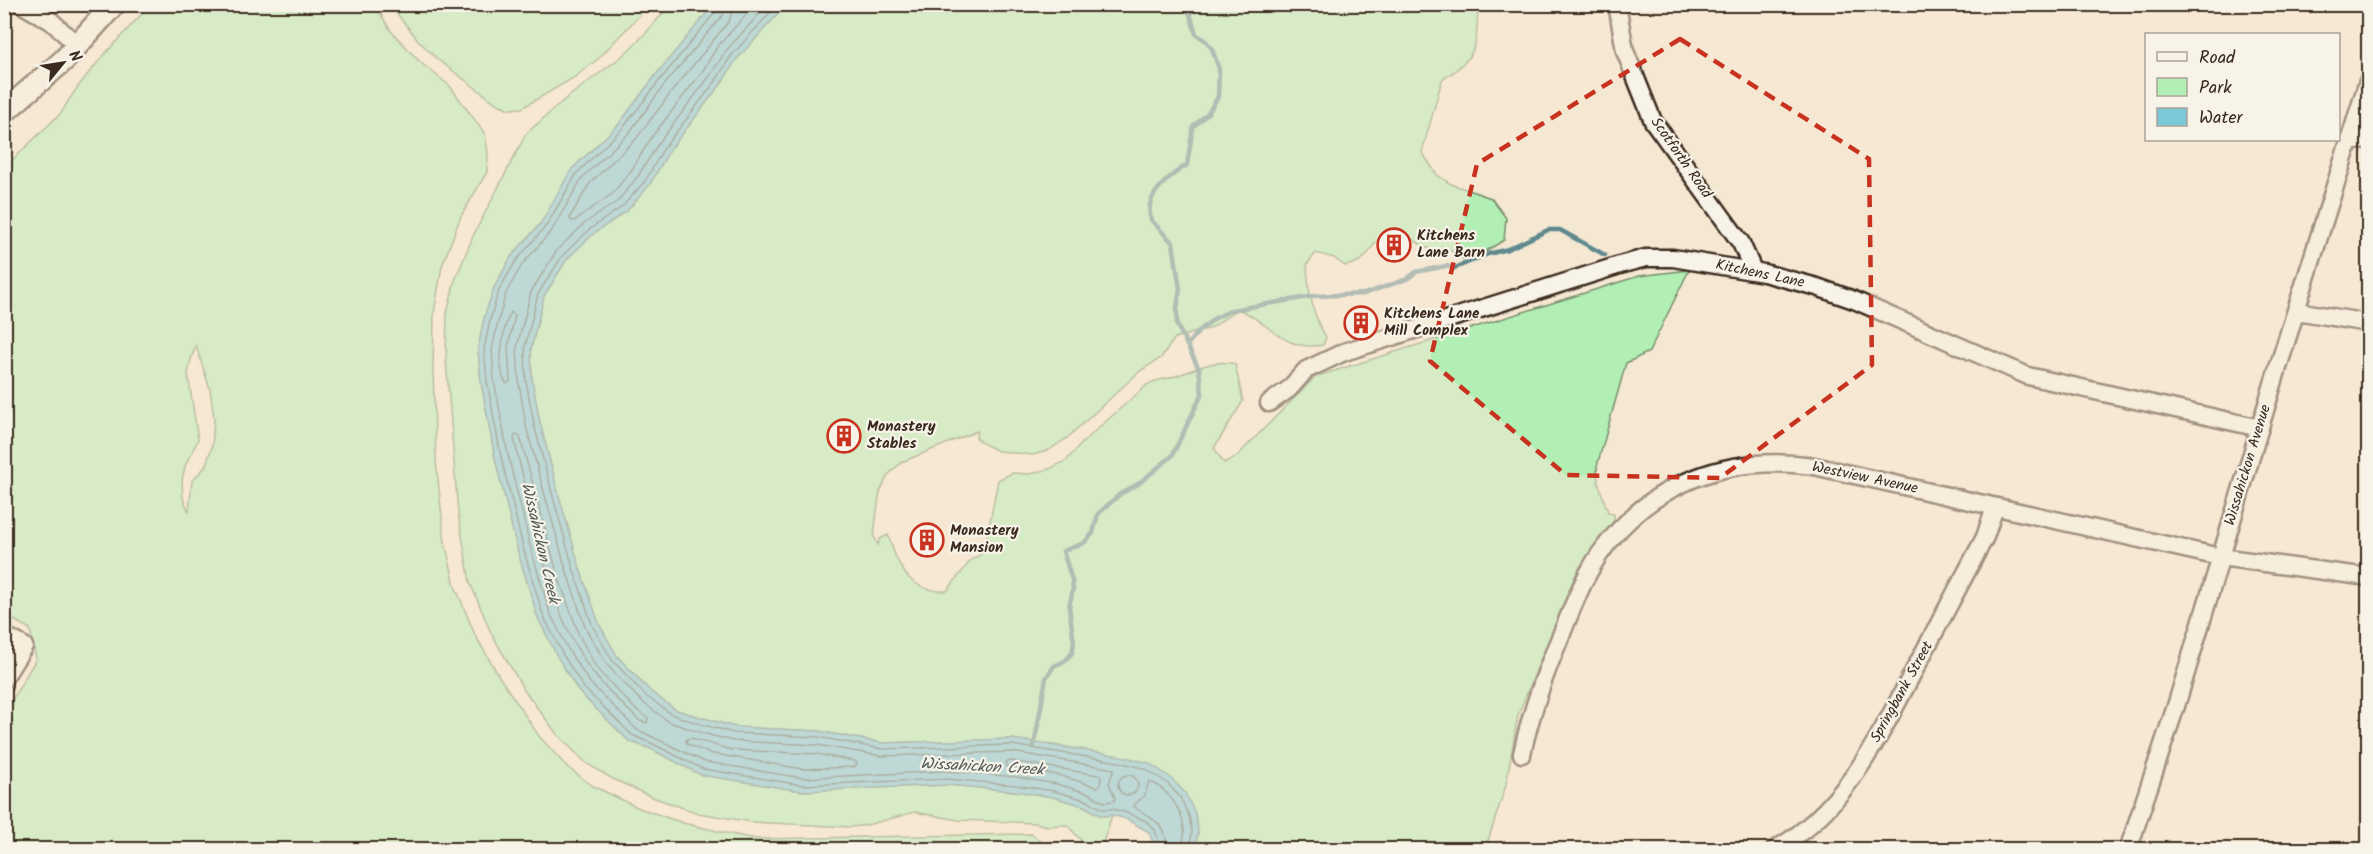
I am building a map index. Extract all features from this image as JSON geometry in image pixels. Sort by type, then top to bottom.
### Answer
[{"type":"main road","points":[[4,112],[51,72],[114,4]]},
{"type":"street","points":[[21,4],[51,21],[77,45]]},
{"type":"street","name":"Scotforth Road","points":[[1617,4],[1625,51],[1653,121],[1741,243],[1753,270]]},
{"type":"street","name":"Wissahickon Avenue","points":[[2128,849],[2172,717],[2368,81]]},
{"type":"street","points":[[2349,142],[2368,139]]},
{"type":"street","name":"Kitchens Lane","points":[[1269,403],[1289,389],[1306,370],[1344,352],[1634,261],[1673,258],[1753,270],[1844,296],[2028,376],[2260,428]]},
{"type":"street","points":[[2296,311],[2368,323]]},
{"type":"street","name":"Westview Avenue","points":[[1522,754],[1537,693],[1588,574],[1610,541],[1632,516],[1668,491],[1694,478],[1725,468],[1754,463],[1786,463],[1820,467],[2220,557],[2368,577]]},
{"type":"street","name":"Springbank Street","points":[[1774,849],[1798,835],[1827,808],[1865,759],[1985,537],[1995,507]]},
{"type":"street","points":[[4,635],[24,646],[4,678]]},
{"type":"highlighted area","points":[[1680,39],[1869,159],[1872,365],[1720,478],[1566,475],[1430,361],[1477,164]]},
{"type":"green space","points":[[150,5],[375,5],[391,31],[420,62],[450,86],[485,134],[488,153],[487,172],[461,216],[442,266],[434,313],[436,460],[444,537],[455,586],[475,635],[500,678],[539,736],[567,767],[593,786],[639,808],[683,823],[756,839],[1031,834],[1046,846],[1046,849],[5,849],[5,712],[36,659],[30,629],[5,615],[5,167],[62,112],[90,71]],"holes":[[[196,346],[210,389],[214,419],[212,447],[205,467],[192,481],[189,512],[183,498],[182,480],[185,466],[198,440],[188,374]]]},
{"type":"green space","points":[[390,5],[649,5],[598,59],[575,77],[522,108],[509,109],[496,103],[437,59],[418,40]]},
{"type":"green space","points":[[670,5],[714,5],[655,76],[619,124],[572,169],[541,223],[511,257],[494,288],[484,318],[478,349],[481,382],[495,458],[518,552],[538,618],[558,658],[579,692],[629,741],[651,749],[701,775],[802,791],[947,785],[1053,797],[1084,806],[1101,816],[1112,815],[1101,849],[1084,849],[1080,839],[1067,825],[1048,826],[1035,823],[958,820],[915,812],[851,827],[752,822],[698,813],[652,797],[611,778],[586,763],[557,734],[524,690],[491,633],[470,582],[458,513],[446,359],[447,313],[455,280],[474,234],[526,134],[564,100],[621,57]]},
{"type":"green space","points":[[786,5],[1478,5],[1477,31],[1473,49],[1463,64],[1442,80],[1422,152],[1437,175],[1451,184],[1491,198],[1506,218],[1504,240],[1480,255],[1463,259],[1450,250],[1436,251],[1407,236],[1395,233],[1381,237],[1361,260],[1345,266],[1334,258],[1316,253],[1307,264],[1314,311],[1326,337],[1323,345],[1309,346],[1287,340],[1238,309],[1211,328],[1175,338],[1161,358],[1140,371],[1067,438],[1049,450],[1033,455],[998,451],[980,442],[976,437],[977,431],[902,462],[888,475],[880,492],[874,536],[878,545],[880,539],[888,535],[901,567],[914,582],[934,590],[947,591],[971,560],[984,552],[998,480],[1012,473],[1030,474],[1049,469],[1066,461],[1086,439],[1153,382],[1209,364],[1235,364],[1243,401],[1214,448],[1224,463],[1236,457],[1315,377],[1639,276],[1689,270],[1649,352],[1626,363],[1597,466],[1598,482],[1608,512],[1614,514],[1614,520],[1577,571],[1518,715],[1506,785],[1485,850],[1195,849],[1198,832],[1086,750],[1012,739],[882,743],[818,731],[735,727],[676,710],[651,692],[617,656],[599,624],[580,569],[540,423],[532,380],[531,349],[544,296],[567,259],[593,234],[627,211],[650,184],[669,151],[720,85],[736,60]]},
{"type":"water","name":"Wissahickon Creek","points":[[714,4],[786,5],[736,60],[720,85],[669,151],[650,184],[627,211],[593,234],[567,259],[544,296],[531,349],[532,380],[540,423],[559,496],[599,624],[617,656],[651,692],[676,710],[735,727],[818,731],[882,743],[1012,739],[1121,756],[1149,763],[1171,778],[1185,793],[1195,813],[1198,832],[1195,849],[1153,849],[1149,832],[1126,819],[1112,815],[1102,816],[1084,806],[1053,797],[1015,791],[947,785],[802,791],[701,775],[651,749],[629,741],[579,692],[558,658],[538,618],[518,552],[495,458],[481,382],[478,349],[484,318],[494,288],[511,257],[541,223],[572,169],[619,124]]},
{"type":"waterway","name":"Kitchens Lane","points":[[1034,746],[1046,678],[1054,666],[1065,661],[1072,653],[1074,643],[1069,607],[1073,589],[1072,580],[1063,551],[1084,543],[1093,533],[1098,514],[1120,494],[1138,484],[1172,456],[1202,394],[1199,369],[1177,325],[1180,289],[1173,243],[1151,220],[1150,210],[1152,199],[1159,188],[1187,165],[1193,127],[1208,113],[1218,97],[1219,69],[1212,49],[1196,34],[1189,11],[1192,4]]},
{"type":"waterway","points":[[1187,345],[1215,318],[1232,310],[1314,296],[1364,294],[1407,279],[1416,272],[1446,266],[1455,268],[1488,254],[1508,249],[1548,230],[1560,230],[1605,255]]},
{"type":"place","name":"Kitchens Lane Barn","points":[[1394,245]]},
{"type":"place","name":"Kitchens Lane Mill Complex","points":[[1361,323]]},
{"type":"place","name":"Monastery Stables","points":[[844,436]]},
{"type":"place","name":"Monastery Mansion","points":[[927,540]]}]
